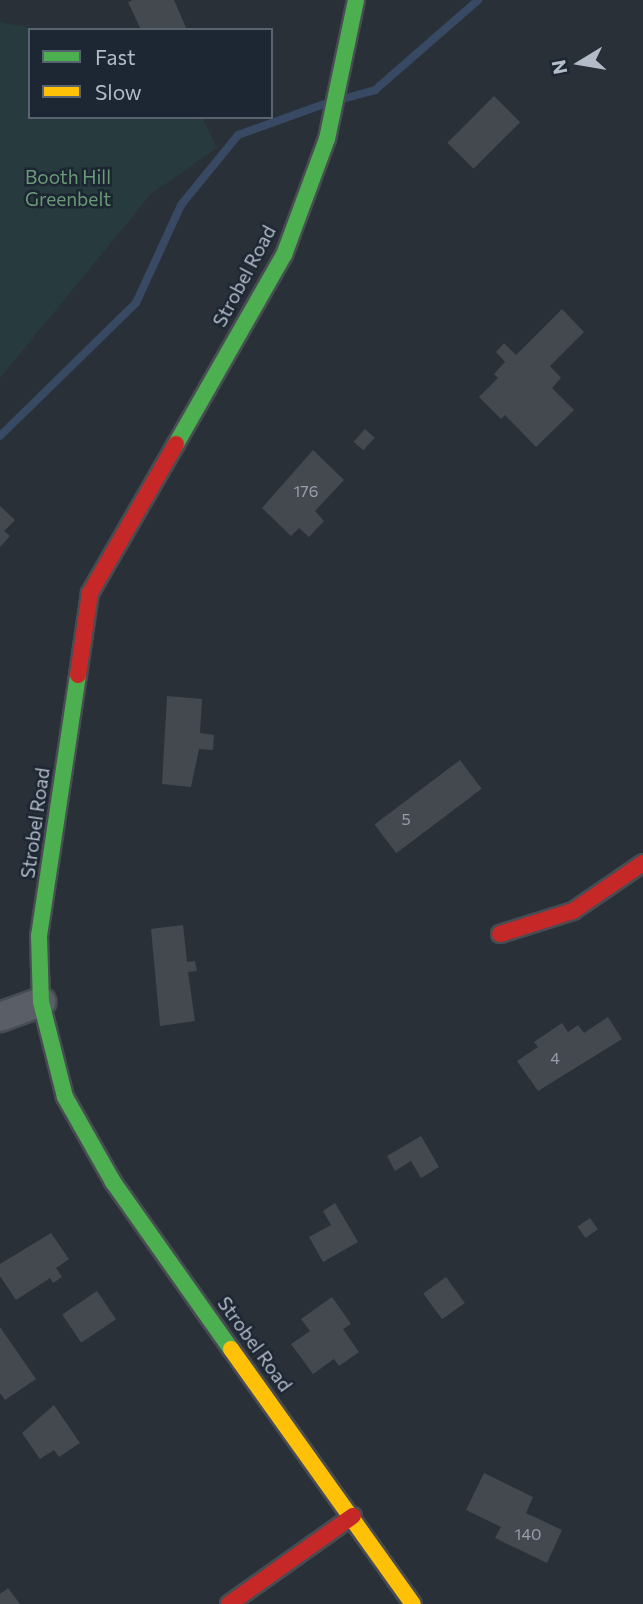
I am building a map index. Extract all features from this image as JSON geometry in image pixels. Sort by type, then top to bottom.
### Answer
[{"type":"street","name":"Strobel Road","points":[[356,0],[327,139],[284,255],[90,593],[39,936],[41,1002],[65,1097],[113,1182],[353,1516],[412,1604]]},
{"type":"street","points":[[500,934],[573,911],[643,863]]},
{"type":"street","points":[[0,1017],[41,1002]]},
{"type":"street","points":[[229,1604],[353,1516]]},
{"type":"green space","name":"Booth Hill Greenbelt","points":[[0,22],[32,28],[28,28],[28,119],[203,119],[217,148],[151,194],[0,378]]},
{"type":"building","points":[[174,0],[186,28],[140,28],[128,2]]},
{"type":"building","points":[[494,96],[520,122],[473,169],[447,143]]},
{"type":"building","points":[[562,309],[584,332],[550,366],[561,378],[552,388],[574,410],[536,447],[505,415],[501,419],[479,397],[498,378],[494,374],[505,362],[496,352],[504,343],[516,355]]},
{"type":"building","points":[[365,429],[375,438],[363,450],[354,442]]},
{"type":"building","points":[[313,450],[344,480],[315,511],[324,521],[309,537],[299,528],[291,536],[262,508]]},
{"type":"building","points":[[0,506],[15,520],[4,531],[10,536],[0,547]]},
{"type":"building","points":[[167,696],[202,699],[200,733],[214,735],[213,750],[199,749],[191,787],[162,784]]},
{"type":"building","points":[[460,760],[482,789],[396,853],[375,824]]},
{"type":"building","points":[[183,925],[187,962],[195,961],[197,971],[188,972],[195,1021],[160,1026],[151,929]]},
{"type":"building","points":[[608,1017],[622,1039],[538,1091],[517,1061],[538,1047],[534,1042],[562,1023],[568,1032],[578,1025],[584,1033]]},
{"type":"building","points":[[421,1136],[439,1167],[421,1178],[411,1161],[395,1171],[387,1156]]},
{"type":"building","points":[[335,1203],[358,1242],[323,1262],[309,1237],[331,1225],[323,1211]]},
{"type":"building","points":[[590,1218],[598,1230],[585,1238],[578,1226]]},
{"type":"building","points":[[51,1233],[69,1259],[56,1268],[62,1277],[53,1283],[50,1278],[16,1300],[0,1276],[0,1264]]},
{"type":"building","points":[[446,1277],[465,1303],[442,1319],[423,1293]]},
{"type":"building","points":[[97,1291],[116,1319],[81,1343],[62,1314]]},
{"type":"building","points":[[332,1297],[351,1324],[343,1329],[359,1352],[339,1366],[334,1359],[313,1374],[291,1344],[310,1331],[301,1319]]},
{"type":"building","points":[[0,1327],[36,1379],[5,1400],[0,1393]]},
{"type":"building","points":[[54,1405],[80,1443],[59,1457],[54,1450],[40,1459],[22,1433]]},
{"type":"building","points":[[484,1473],[533,1497],[526,1513],[562,1530],[547,1563],[495,1538],[501,1527],[466,1510]]},
{"type":"building","points":[[8,1588],[20,1604],[0,1604],[0,1594]]},
{"type":"waterway","points":[[346,98],[375,90],[478,0]]},
{"type":"waterway","points":[[0,436],[136,303],[181,205],[238,135],[324,104]]},
{"type":"traffic: fast","points":[[176,444],[284,255],[327,139],[356,0]]},
{"type":"traffic: fast","points":[[78,675],[39,936],[41,1002],[65,1097],[113,1182],[231,1349]]},
{"type":"traffic: slow","points":[[231,1349],[413,1604]]},
{"type":"traffic: jam","points":[[78,675],[90,593],[176,444]]},
{"type":"traffic: jam","points":[[500,934],[573,911],[643,863]]},
{"type":"traffic: jam","points":[[229,1604],[353,1516]]}]
